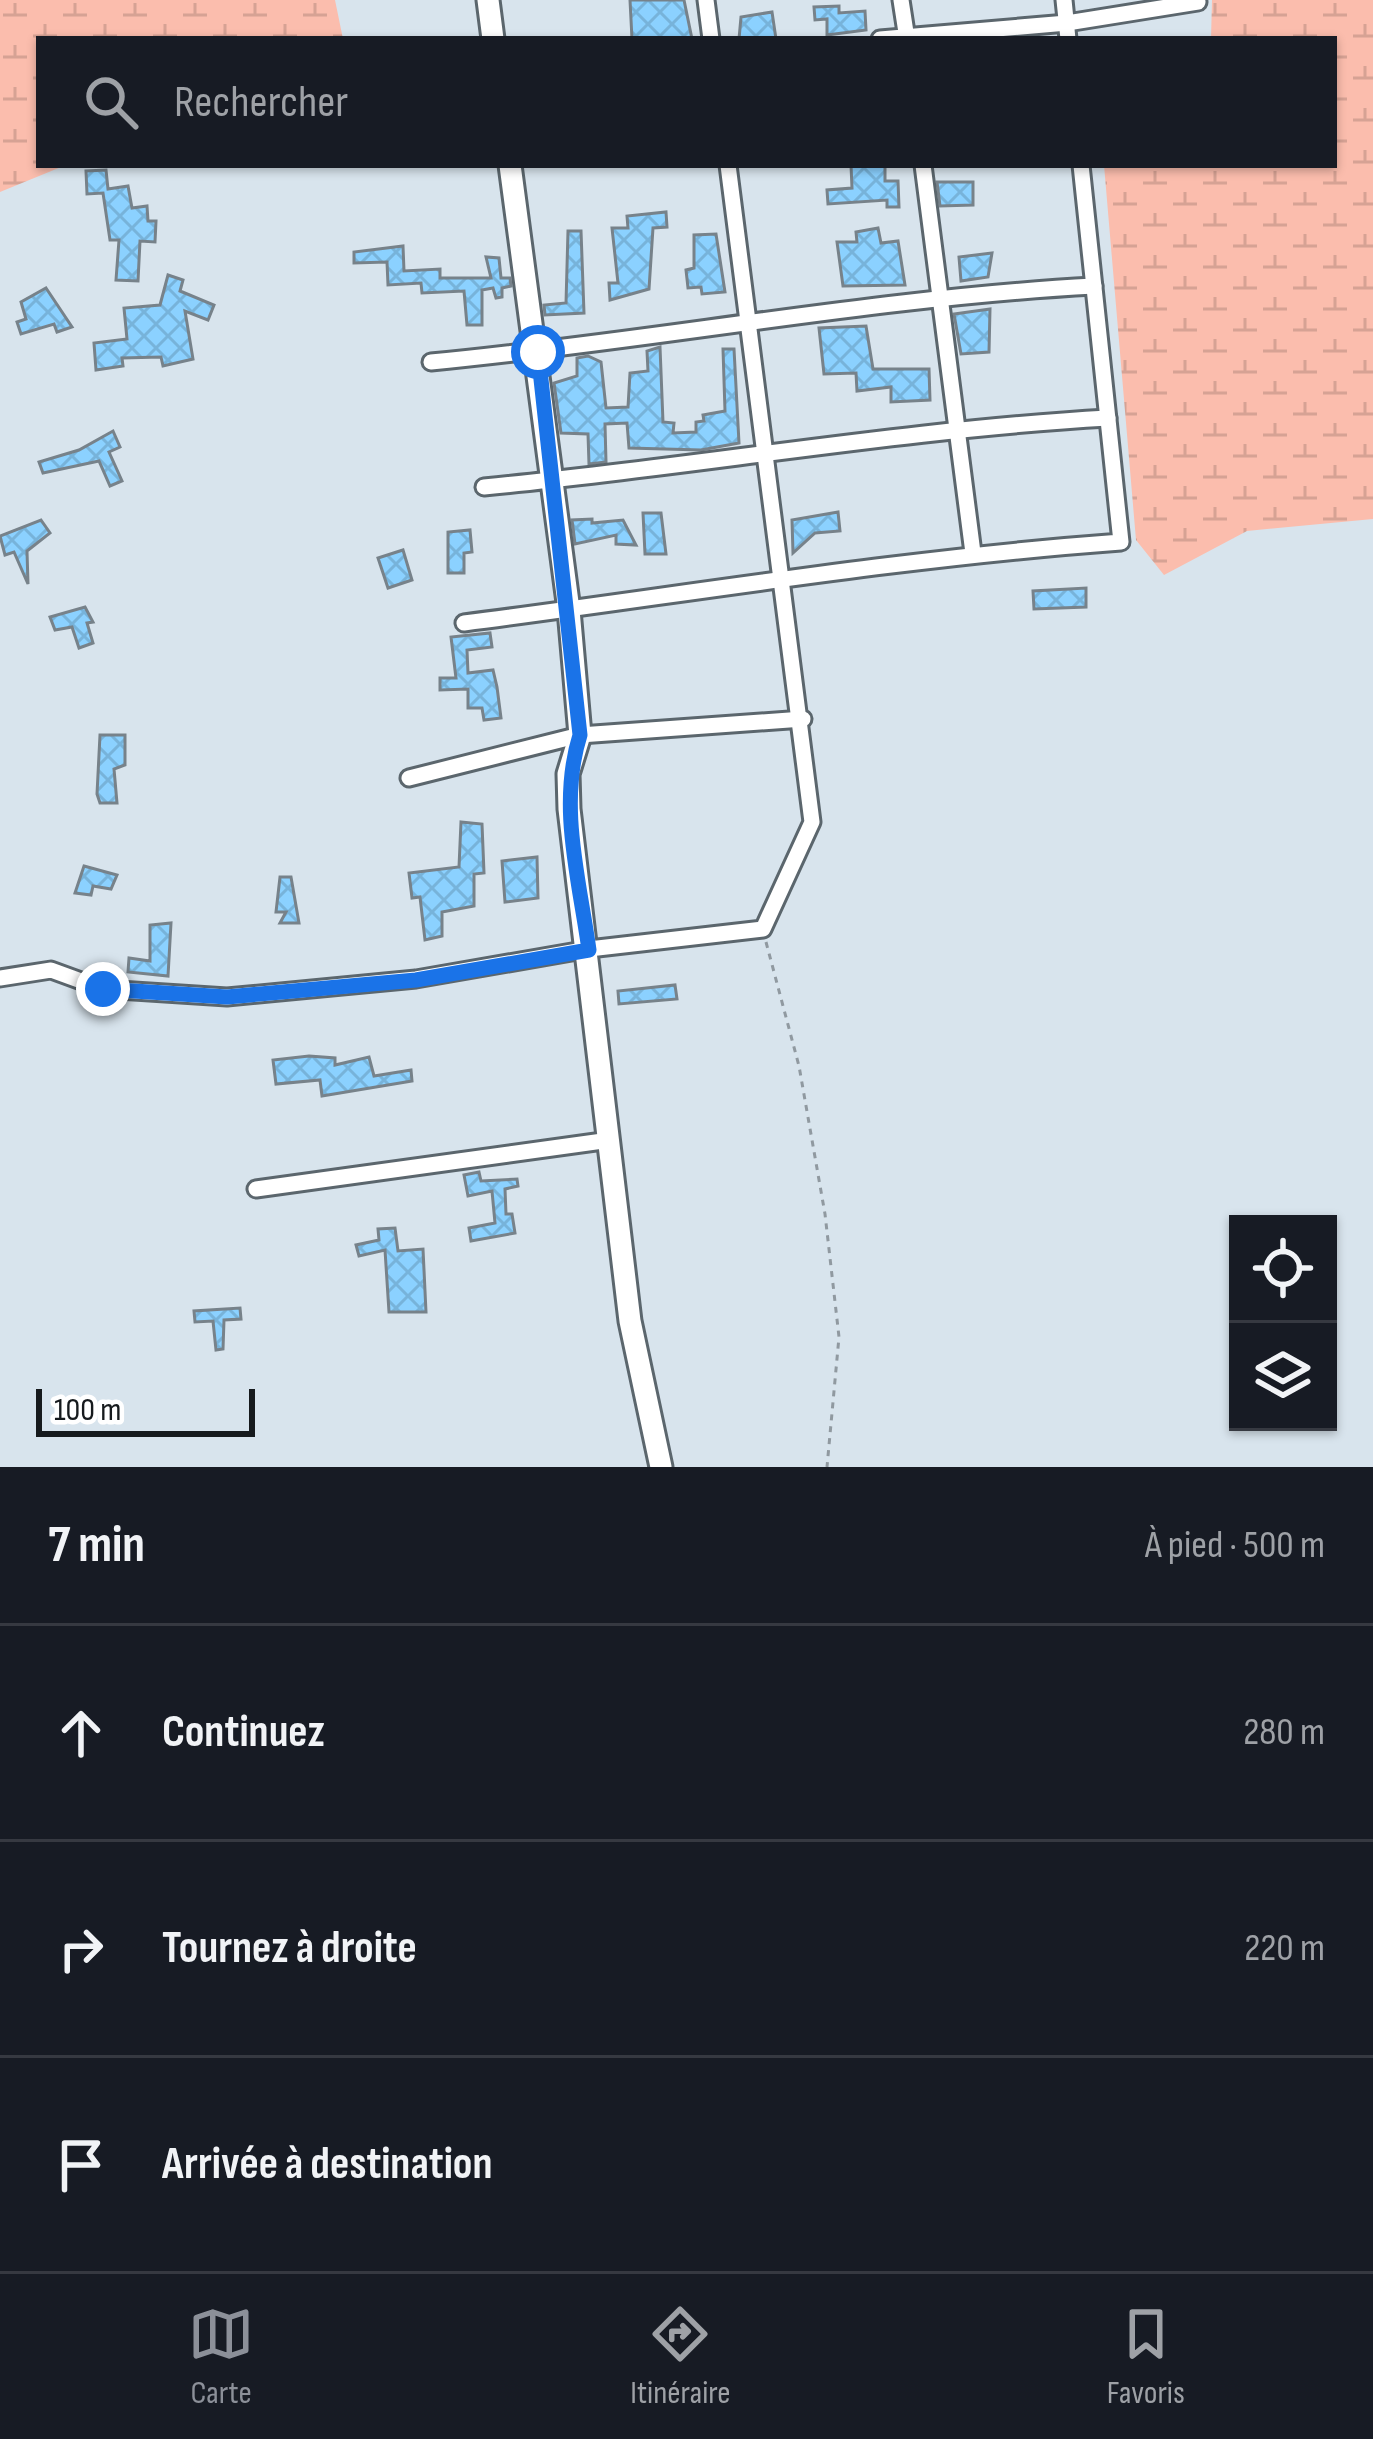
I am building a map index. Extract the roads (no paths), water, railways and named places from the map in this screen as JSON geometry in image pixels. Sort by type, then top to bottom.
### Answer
[{"type":"street","points":[[488,0],[493,36]]},
{"type":"street","points":[[706,0],[711,36]]},
{"type":"street","points":[[901,0],[906,36]]},
{"type":"street","points":[[1064,0],[1067,31]]},
{"type":"street","points":[[933,36],[1067,31],[1198,2]]},
{"type":"street","points":[[510,168],[569,610],[580,735],[568,774],[569,809],[631,1322],[661,1467]]},
{"type":"street","points":[[0,978],[51,970],[103,989],[227,997],[416,980],[589,950],[763,929],[812,821],[803,719],[728,168]]},
{"type":"street","points":[[923,168],[973,553]]},
{"type":"street","points":[[464,623],[785,583],[973,553],[1120,542],[1082,168]]},
{"type":"street","points":[[431,362],[750,325],[939,295],[1094,286]]},
{"type":"street","points":[[484,488],[767,456],[956,426],[1108,418]]},
{"type":"street","points":[[409,778],[580,735],[803,719]]},
{"type":"street","points":[[256,1189],[610,1140]]}]
